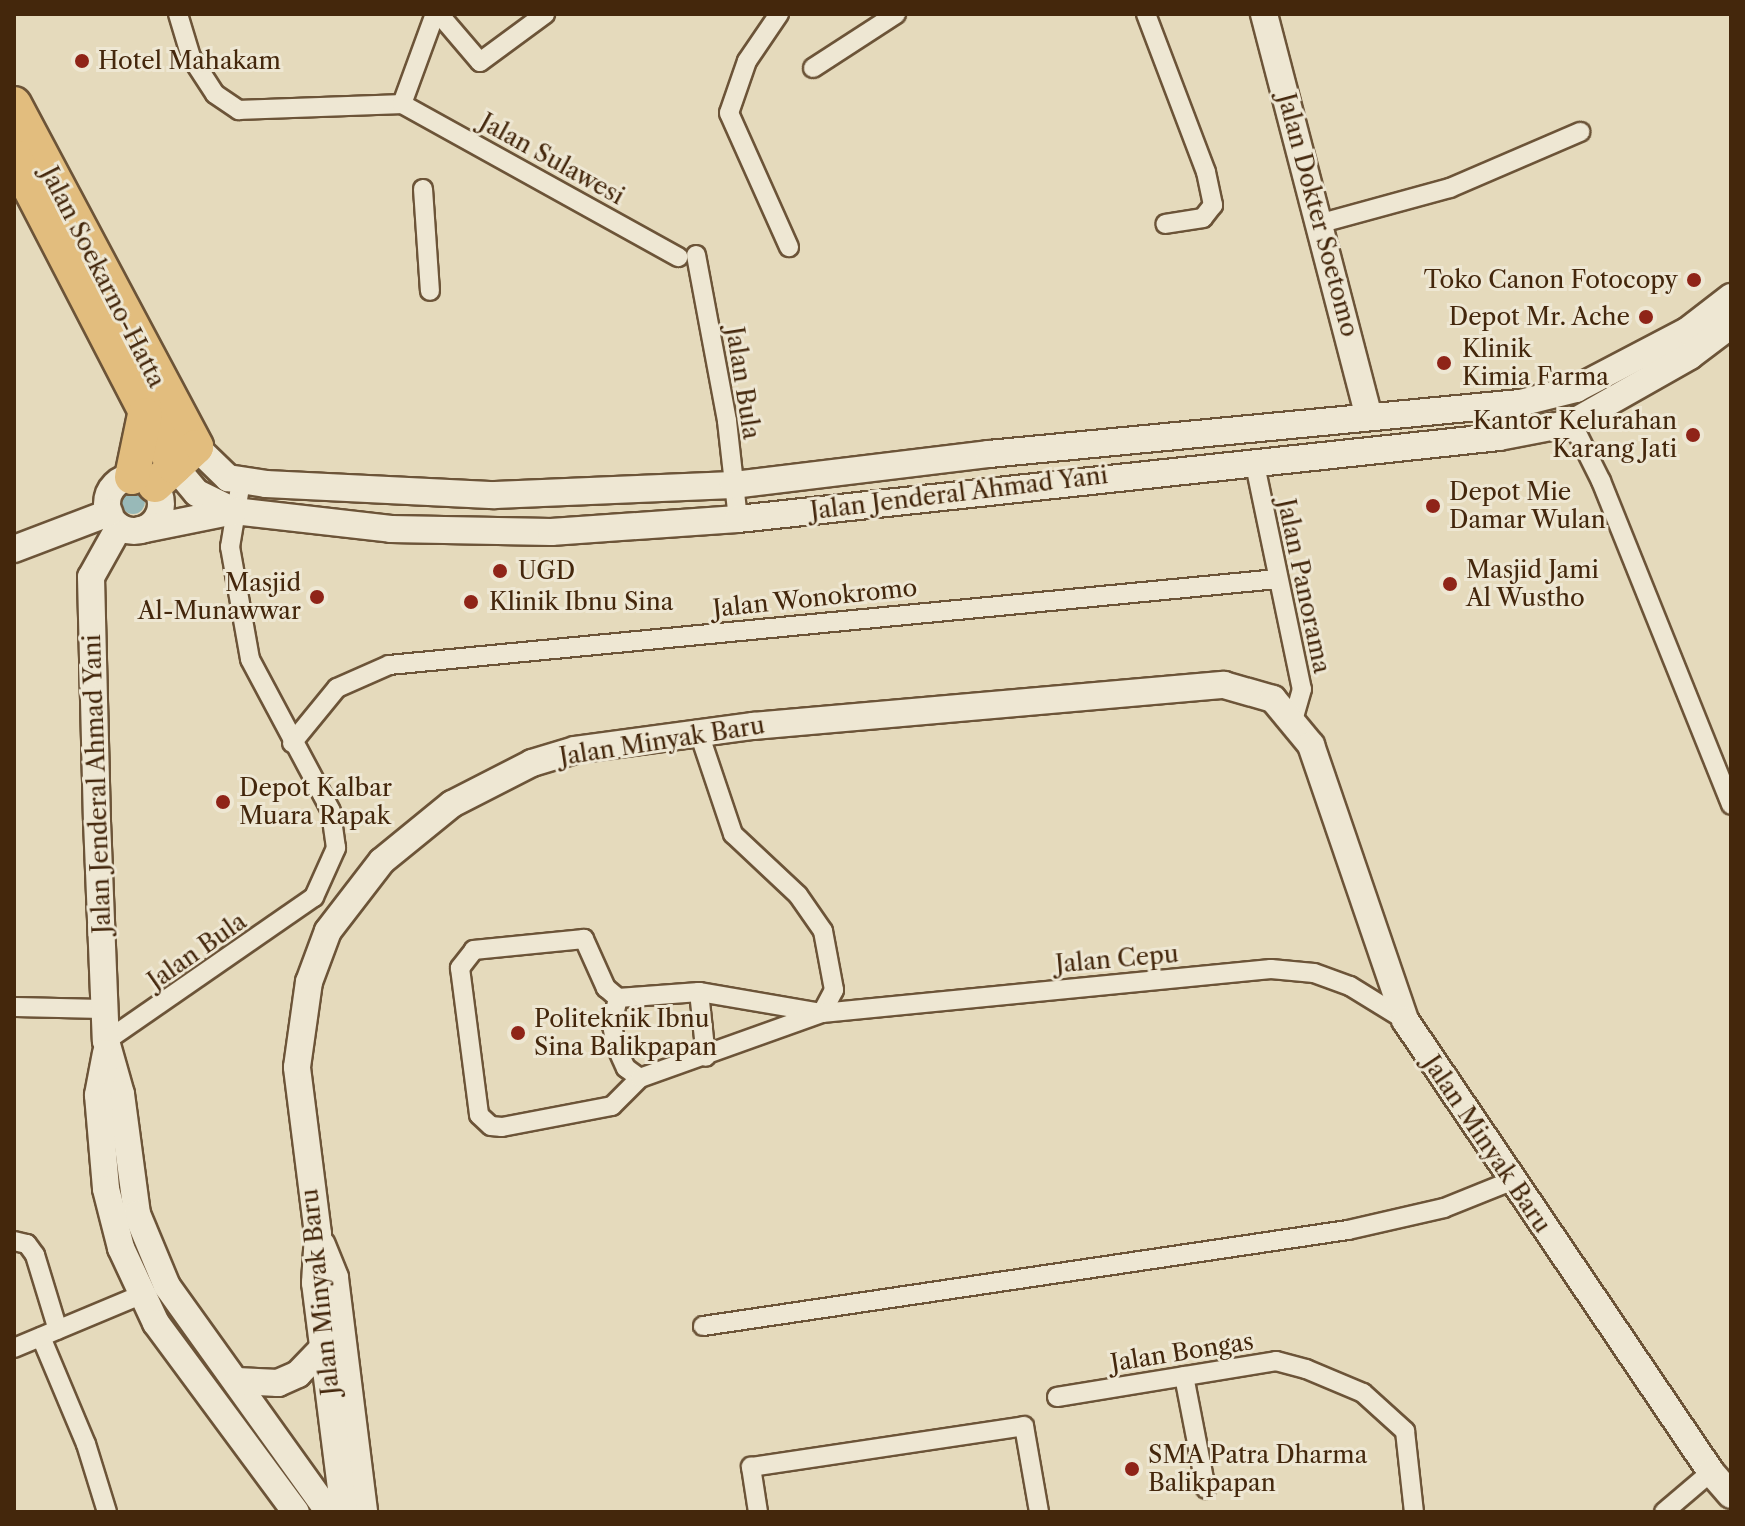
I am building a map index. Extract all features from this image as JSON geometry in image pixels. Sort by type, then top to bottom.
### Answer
[{"type":"highway","name":"Jalan Soekarno-Hatta","points":[[14,104],[164,469]]},
{"type":"highway","name":"Jalan Soekarno-Hatta","points":[[14,157],[145,415],[164,469]]},
{"type":"main road","name":"Jalan Dokter Soetomo","points":[[1264,14],[1369,416]]},
{"type":"main road","name":"Jalan Jenderal Ahmad Yani","points":[[164,469],[216,470],[241,481],[495,495],[733,485],[1369,416],[1520,403],[1576,389],[1687,331],[1731,297]]},
{"type":"main road","name":"Jalan Jenderal Ahmad Yani","points":[[164,469],[197,493],[234,511],[391,529],[497,532],[738,519],[1254,460],[1499,437],[1572,423],[1690,356],[1731,325]]},
{"type":"main road","points":[[164,469],[161,510],[152,525],[121,524],[112,488],[164,469]]},
{"type":"main road","points":[[14,549],[121,524],[234,511]]},
{"type":"main road","name":"Jalan Jenderal Ahmad Yani","points":[[121,524],[91,577],[106,1045],[98,1095],[106,1189],[121,1248],[141,1295],[175,1352],[296,1512]]},
{"type":"main road","name":"Jalan Minyak Baru","points":[[344,1512],[315,1283],[318,1234],[299,1111],[300,1027],[323,944],[344,909],[416,830],[495,779],[575,750],[699,733],[1206,686],[1244,687],[1263,694],[1293,721],[1311,745],[1405,1020],[1511,1181],[1723,1482]]},
{"type":"main road","name":"Jalan Minyak Baru","points":[[1263,694],[1313,757]]},
{"type":"main road","name":"Jalan Jenderal Ahmad Yani","points":[[106,1045],[121,1094],[137,1214],[167,1286],[329,1512]]},
{"type":"main road","points":[[318,1234],[335,1278],[364,1512]]},
{"type":"main road","points":[[237,1381],[278,1383],[298,1374],[323,1348]]},
{"type":"street","points":[[178,14],[191,57],[215,94],[239,110],[402,104],[437,14],[480,62],[545,14]]},
{"type":"street","points":[[779,14],[747,61],[729,113],[789,247]]},
{"type":"street","points":[[813,68],[896,14]]},
{"type":"street","points":[[1146,14],[1206,172],[1213,205],[1203,218],[1165,224]]},
{"type":"street","name":"Jalan Sulawesi","points":[[402,104],[687,256]]},
{"type":"street","points":[[1318,224],[1450,188],[1580,132]]},
{"type":"street","points":[[423,189],[430,291]]},
{"type":"street","name":"Jalan Bula","points":[[687,256],[727,421],[738,519]]},
{"type":"street","points":[[1572,423],[1601,481],[1729,796]]},
{"type":"street","name":"Jalan Panorama","points":[[1254,460],[1302,689],[1293,721]]},
{"type":"street","points":[[241,481],[230,547],[243,631],[250,659],[292,743]]},
{"type":"street","name":"Jalan Wonokromo","points":[[292,743],[337,688],[389,665],[1278,579]]},
{"type":"street","points":[[699,733],[733,834],[798,895],[823,931],[834,990],[822,1013]]},
{"type":"street","name":"Jalan Bula","points":[[106,1045],[314,897],[336,848],[331,811],[292,743]]},
{"type":"street","name":"Jalan Cepu","points":[[822,1013],[699,992],[618,998],[606,988],[584,939],[469,953],[460,968],[479,1115],[491,1126],[502,1127],[600,1110],[619,1101],[640,1078],[706,1057],[822,1013],[1271,969],[1314,973],[1350,986],[1405,1020]]},
{"type":"street","points":[[699,992],[706,1057]]},
{"type":"street","points":[[618,998],[612,1025],[616,1046],[626,1068],[640,1078]]},
{"type":"street","points":[[14,1007],[104,1009]]},
{"type":"street","points":[[703,1326],[1348,1230],[1444,1208],[1511,1181]]},
{"type":"street","points":[[14,1241],[27,1244],[35,1255],[107,1512]]},
{"type":"street","points":[[14,1348],[95,1317],[141,1295]]},
{"type":"street","name":"Jalan Bongas","points":[[1057,1397],[1276,1361],[1363,1393],[1405,1431],[1413,1466],[1414,1512]]},
{"type":"street","points":[[1184,1376],[1206,1489]]},
{"type":"street","points":[[758,1512],[751,1467],[1024,1426],[1039,1512]]},
{"type":"street","points":[[1664,1512],[1723,1482]]},
{"type":"water","points":[[133,490],[142,493],[145,502],[142,511],[133,514],[124,511],[121,502],[124,493]]},
{"type":"place","name":"Hotel Mahakam","points":[[82,61]]},
{"type":"place","name":"Toko Canon Fotocopy","points":[[1694,280]]},
{"type":"place","name":"Depot Mr. Ache","points":[[1646,317]]},
{"type":"place","name":"Klinik Kimia Farma","points":[[1444,363]]},
{"type":"place","name":"Kantor Kelurahan Karang Jati","points":[[1693,435]]},
{"type":"place","name":"Depot Mie Damar Wulan","points":[[1433,506]]},
{"type":"place","name":"UGD","points":[[500,571]]},
{"type":"place","name":"Masjid Jami Al Wustho","points":[[1450,584]]},
{"type":"place","name":"Masjid Al-Munawwar","points":[[317,597]]},
{"type":"place","name":"Klinik Ibnu Sina","points":[[471,602]]},
{"type":"place","name":"Depot Kalbar Muara Rapak","points":[[223,802]]},
{"type":"place","name":"Politeknik Ibnu Sina Balikpapan","points":[[518,1033]]},
{"type":"place","name":"SMA Patra Dharma Balikpapan","points":[[1132,1469]]}]
